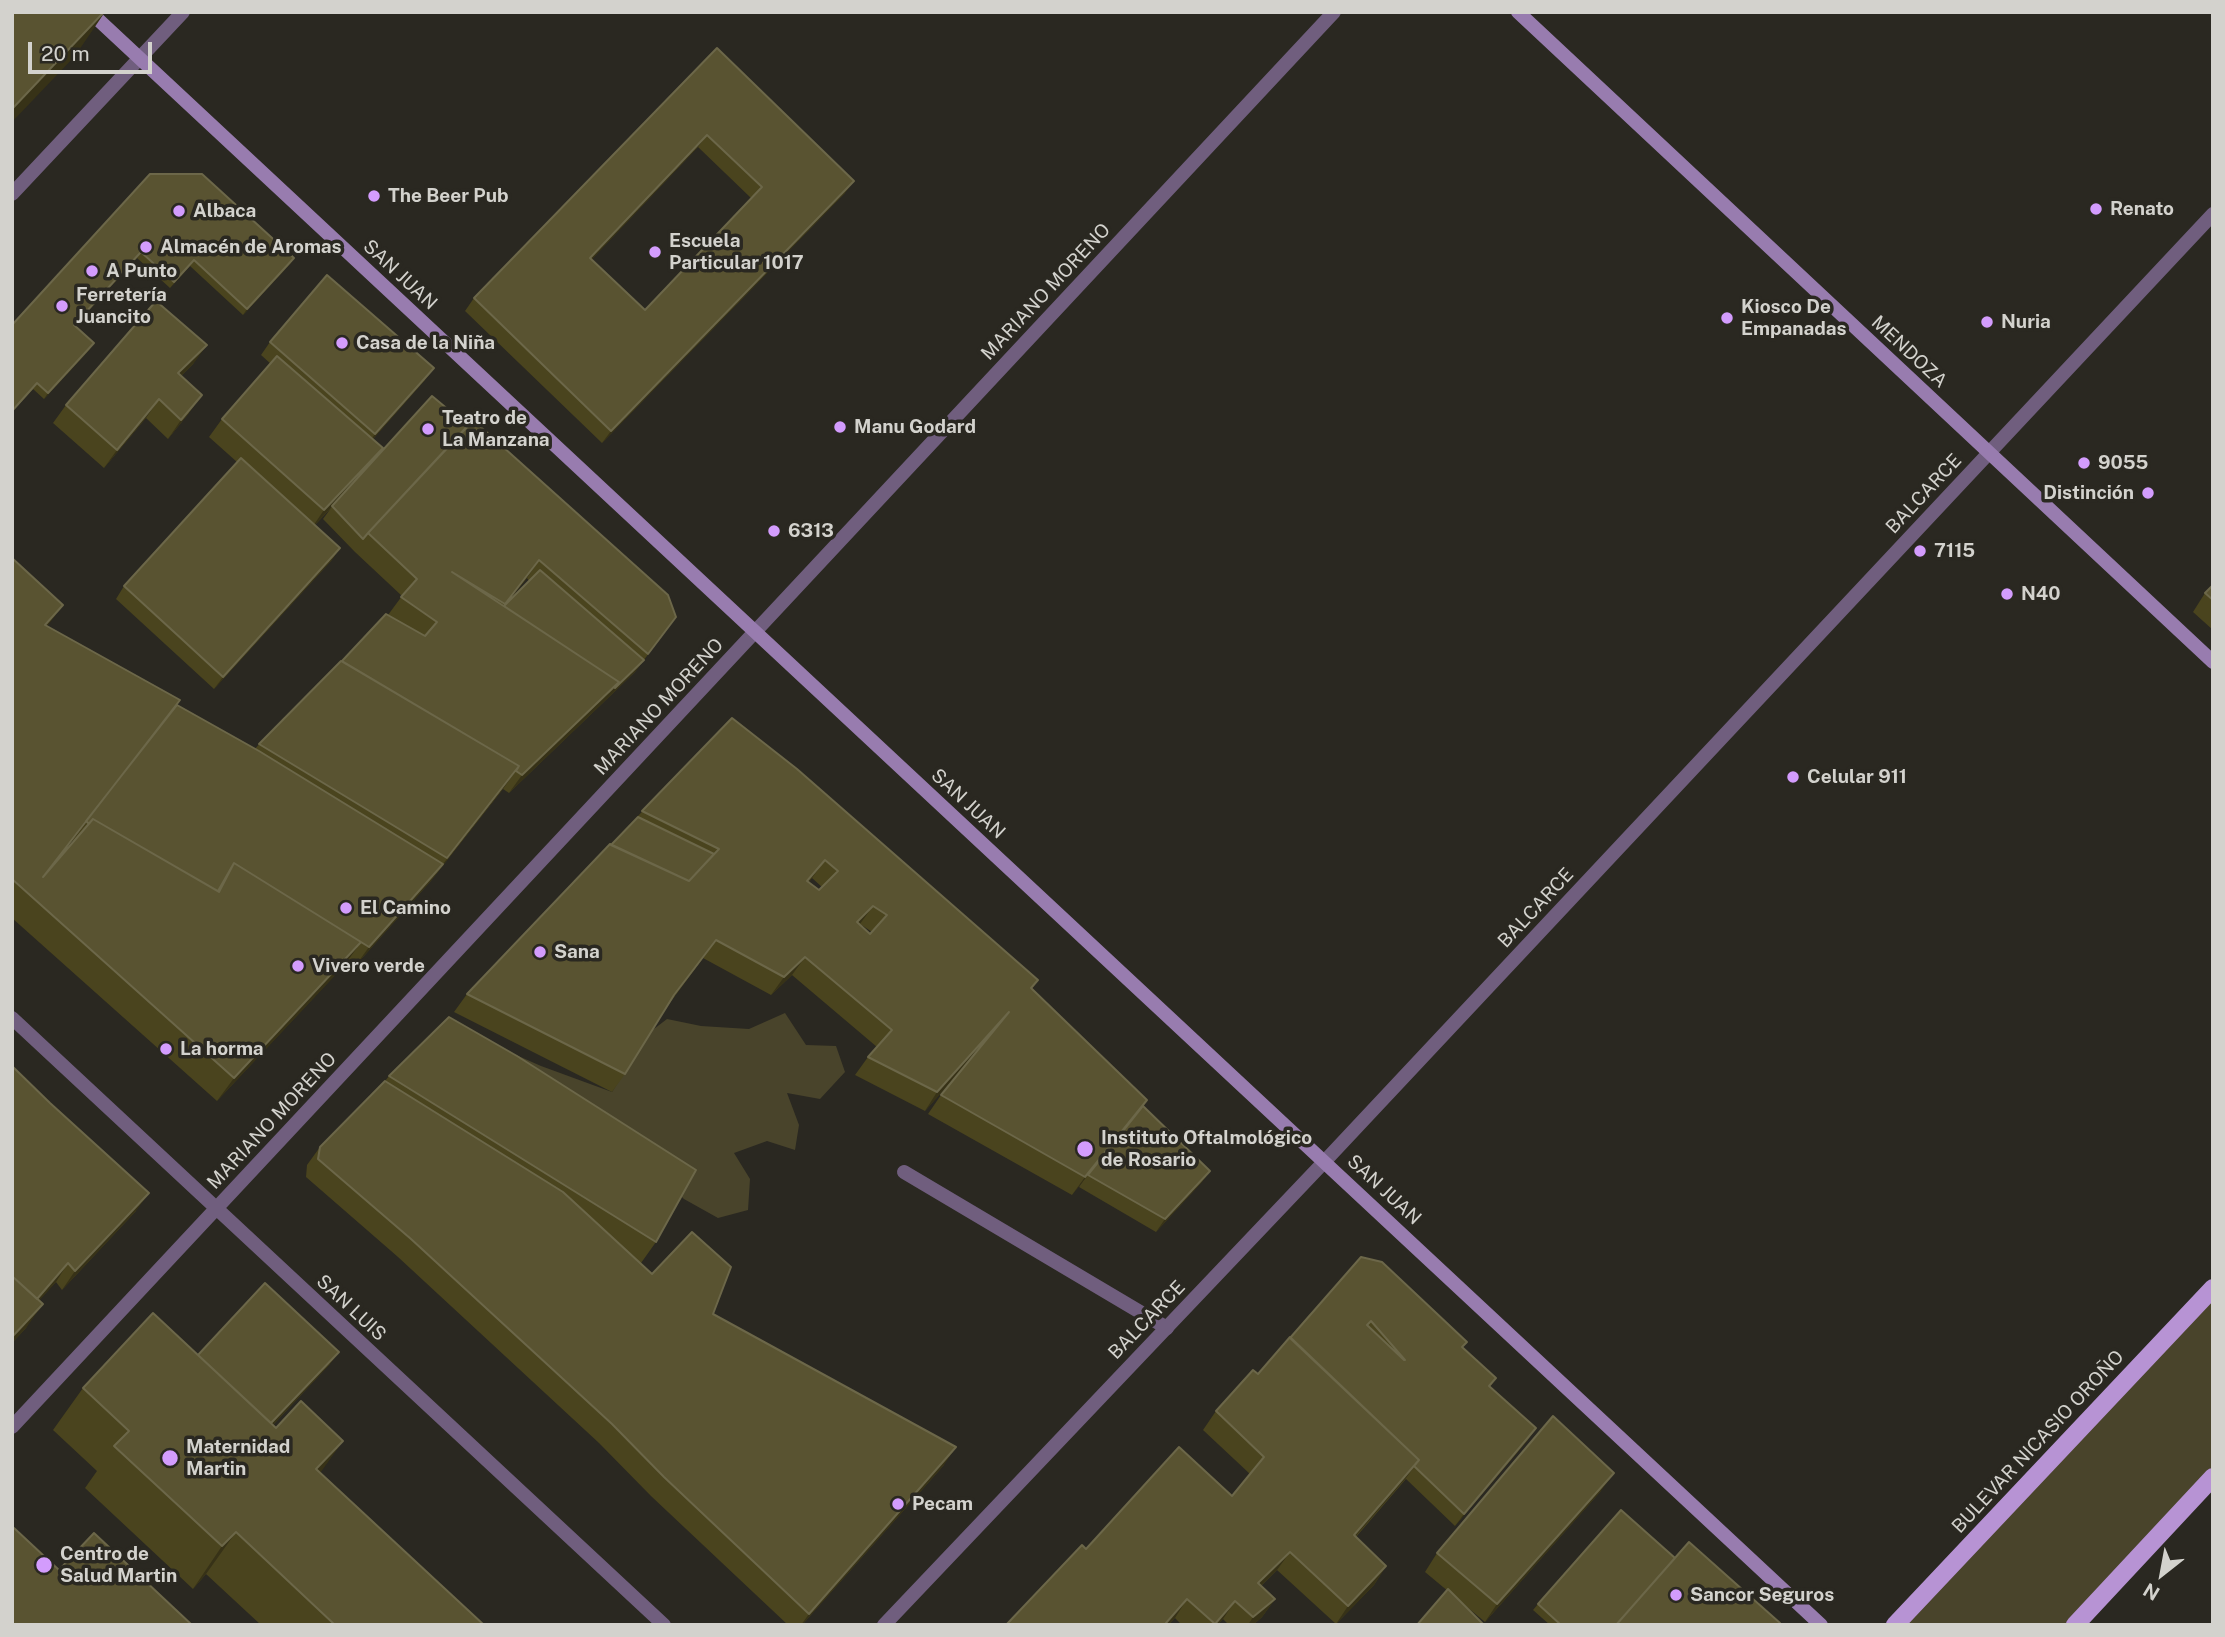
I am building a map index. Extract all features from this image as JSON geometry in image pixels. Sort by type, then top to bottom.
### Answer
[{"type":"main road","name":"SAN JUAN","points":[[90,12],[1821,1625]]},
{"type":"main road","name":"MENDOZA","points":[[1518,12],[2213,662]]},
{"type":"main road","name":"BULEVAR NICASIO OROÑO","points":[[1895,1625],[2213,1288]]},
{"type":"main road","points":[[2075,1625],[2213,1477]]},
{"type":"street","points":[[12,194],[183,12]]},
{"type":"street","name":"MARIANO MORENO","points":[[12,1427],[1334,12]]},
{"type":"street","name":"BALCARCE","points":[[884,1625],[1325,1161],[2213,214]]},
{"type":"street","name":"SAN LUIS","points":[[12,1018],[664,1625]]},
{"type":"street","points":[[904,1172],[1167,1328]]},
{"type":"shaded area","points":[[785,1013],[806,1045],[836,1046],[845,1072],[820,1099],[787,1093],[799,1125],[795,1150],[767,1141],[734,1153],[750,1179],[748,1210],[718,1218],[684,1199],[627,1144],[498,1047],[612,1092],[650,1032],[667,1019],[701,1026],[749,1029]]},
{"type":"shaded area","points":[[2213,1288],[2213,1477],[2075,1625],[1895,1625]]},
{"type":"building","points":[[12,12],[104,12],[12,109]]},
{"type":"building","name":"Escuela Particular 1017","points":[[717,48],[854,181],[611,431],[474,298]],"holes":[[[707,135],[762,187],[645,310],[590,258]]]},
{"type":"building","points":[[150,174],[202,174],[294,258],[247,309],[194,260],[174,282],[141,252],[74,325],[94,343],[48,393],[37,383],[12,411],[12,325]]},
{"type":"building","points":[[327,275],[434,368],[375,434],[270,342]]},
{"type":"building","points":[[156,301],[207,345],[178,373],[202,395],[181,420],[159,399],[117,450],[66,405]]},
{"type":"building","points":[[277,356],[383,448],[324,510],[222,419]]},
{"type":"building","points":[[432,396],[468,426],[363,539],[332,506]]},
{"type":"building","points":[[473,420],[668,595],[676,617],[648,654],[539,560],[505,604],[452,572],[619,682],[522,775],[516,771],[519,766],[342,661],[386,614],[425,636],[437,622],[401,597],[417,579],[368,533]]},
{"type":"building","points":[[241,458],[340,548],[223,677],[124,586]]},
{"type":"building","points":[[12,558],[63,605],[45,625],[180,700],[43,877],[93,819],[219,892],[234,863],[361,942],[234,1078],[12,879]]},
{"type":"building","points":[[540,570],[644,660],[615,688],[619,682],[504,606]]},
{"type":"building","points":[[2213,585],[2213,600],[2205,593]]},
{"type":"building","points":[[341,661],[519,766],[447,858],[259,744]]},
{"type":"building","points":[[177,705],[259,751],[443,864],[369,947],[234,863],[218,891],[93,819],[89,824],[86,821]]},
{"type":"building","points":[[732,718],[797,769],[1038,980],[1031,988],[1147,1100],[1085,1177],[941,1095],[1009,1012],[937,1092],[868,1057],[892,1030],[805,957],[784,977],[716,940],[674,995],[625,1074],[467,994],[610,844],[689,881],[719,849],[642,811]],"holes":[[[825,860],[838,871],[819,890],[807,881]],[[873,906],[887,915],[870,934],[857,922]]]},
{"type":"building","points":[[638,817],[714,854],[689,881],[611,845]]},
{"type":"building","points":[[449,1017],[517,1056],[696,1170],[656,1242],[389,1076]]},
{"type":"building","points":[[12,1066],[149,1193],[75,1271],[68,1263],[37,1299],[12,1276]]},
{"type":"building","points":[[385,1081],[563,1192],[652,1274],[692,1232],[731,1267],[713,1314],[956,1447],[809,1614],[612,1424],[411,1239],[318,1159],[320,1147]]},
{"type":"building","points":[[1143,1106],[1210,1171],[1165,1219],[1088,1175]]},
{"type":"building","points":[[1361,1257],[1382,1262],[1467,1342],[1462,1347],[1496,1378],[1489,1386],[1536,1428],[1464,1514],[1414,1466],[1419,1460],[1290,1338]],"holes":[[[1371,1321],[1405,1360],[1367,1325]]]},
{"type":"building","points":[[12,1276],[43,1304],[12,1337]]},
{"type":"building","points":[[265,1283],[339,1352],[271,1423],[198,1355]]},
{"type":"building","points":[[153,1313],[276,1428],[301,1401],[343,1441],[316,1469],[484,1625],[335,1625],[236,1532],[222,1546],[114,1446],[129,1431],[83,1388]]},
{"type":"building","points":[[1290,1337],[1419,1460],[1354,1535],[1386,1566],[1348,1606],[1290,1552],[1258,1583],[1275,1599],[1253,1617],[1235,1601],[1215,1624],[1187,1599],[1166,1623],[1168,1625],[1006,1625],[1082,1545],[1086,1549],[1179,1447],[1232,1496],[1264,1457],[1216,1411],[1253,1370],[1258,1374]]},
{"type":"building","points":[[1553,1416],[1614,1473],[1497,1604],[1437,1553]]},
{"type":"building","points":[[1621,1510],[1675,1558],[1616,1625],[1561,1625],[1538,1604]]},
{"type":"building","name":"Centro de Salud Martin","points":[[14,1528],[59,1570],[94,1533],[192,1625],[12,1625]]},
{"type":"building","points":[[1689,1542],[1780,1623],[1781,1625],[1616,1625]]},
{"type":"building","points":[[1448,1589],[1484,1625],[1417,1625]]},
{"type":"place","name":"The Beer Pub","points":[[374,196]]},
{"type":"place","name":"Renato","points":[[2096,209]]},
{"type":"place","name":"Albaca","points":[[179,211]]},
{"type":"place","name":"Almacén de Aromas","points":[[146,247]]},
{"type":"place","name":"Escuela Particular 1017","points":[[655,252]]},
{"type":"place","name":"A Punto","points":[[92,271]]},
{"type":"place","name":"Ferretería Juancito","points":[[62,306]]},
{"type":"place","name":"Kiosco De Empanadas","points":[[1727,318]]},
{"type":"place","name":"Nuria","points":[[1987,322]]},
{"type":"place","name":"Casa de la Niña","points":[[342,343]]},
{"type":"place","name":"Manu Godard","points":[[840,427]]},
{"type":"place","name":"Teatro de La Manzana","points":[[428,429]]},
{"type":"place","name":"9055","points":[[2084,463]]},
{"type":"place","name":"Distinción","points":[[2148,493]]},
{"type":"place","name":"6313","points":[[774,531]]},
{"type":"place","name":"7115","points":[[1920,551]]},
{"type":"place","name":"N40","points":[[2007,594]]},
{"type":"place","name":"Celular 911","points":[[1793,777]]},
{"type":"place","name":"El Camino","points":[[346,908]]},
{"type":"place","name":"Sana","points":[[540,952]]},
{"type":"place","name":"Vivero verde","points":[[298,966]]},
{"type":"place","name":"La horma","points":[[166,1049]]},
{"type":"place","name":"Instituto Oftalmológico de Rosario","points":[[1085,1149]]},
{"type":"place","name":"Maternidad Martin","points":[[170,1458]]},
{"type":"place","name":"Pecam","points":[[898,1504]]},
{"type":"place","name":"Centro de Salud Martin","points":[[44,1565]]},
{"type":"place","name":"Sancor Seguros","points":[[1676,1595]]}]
